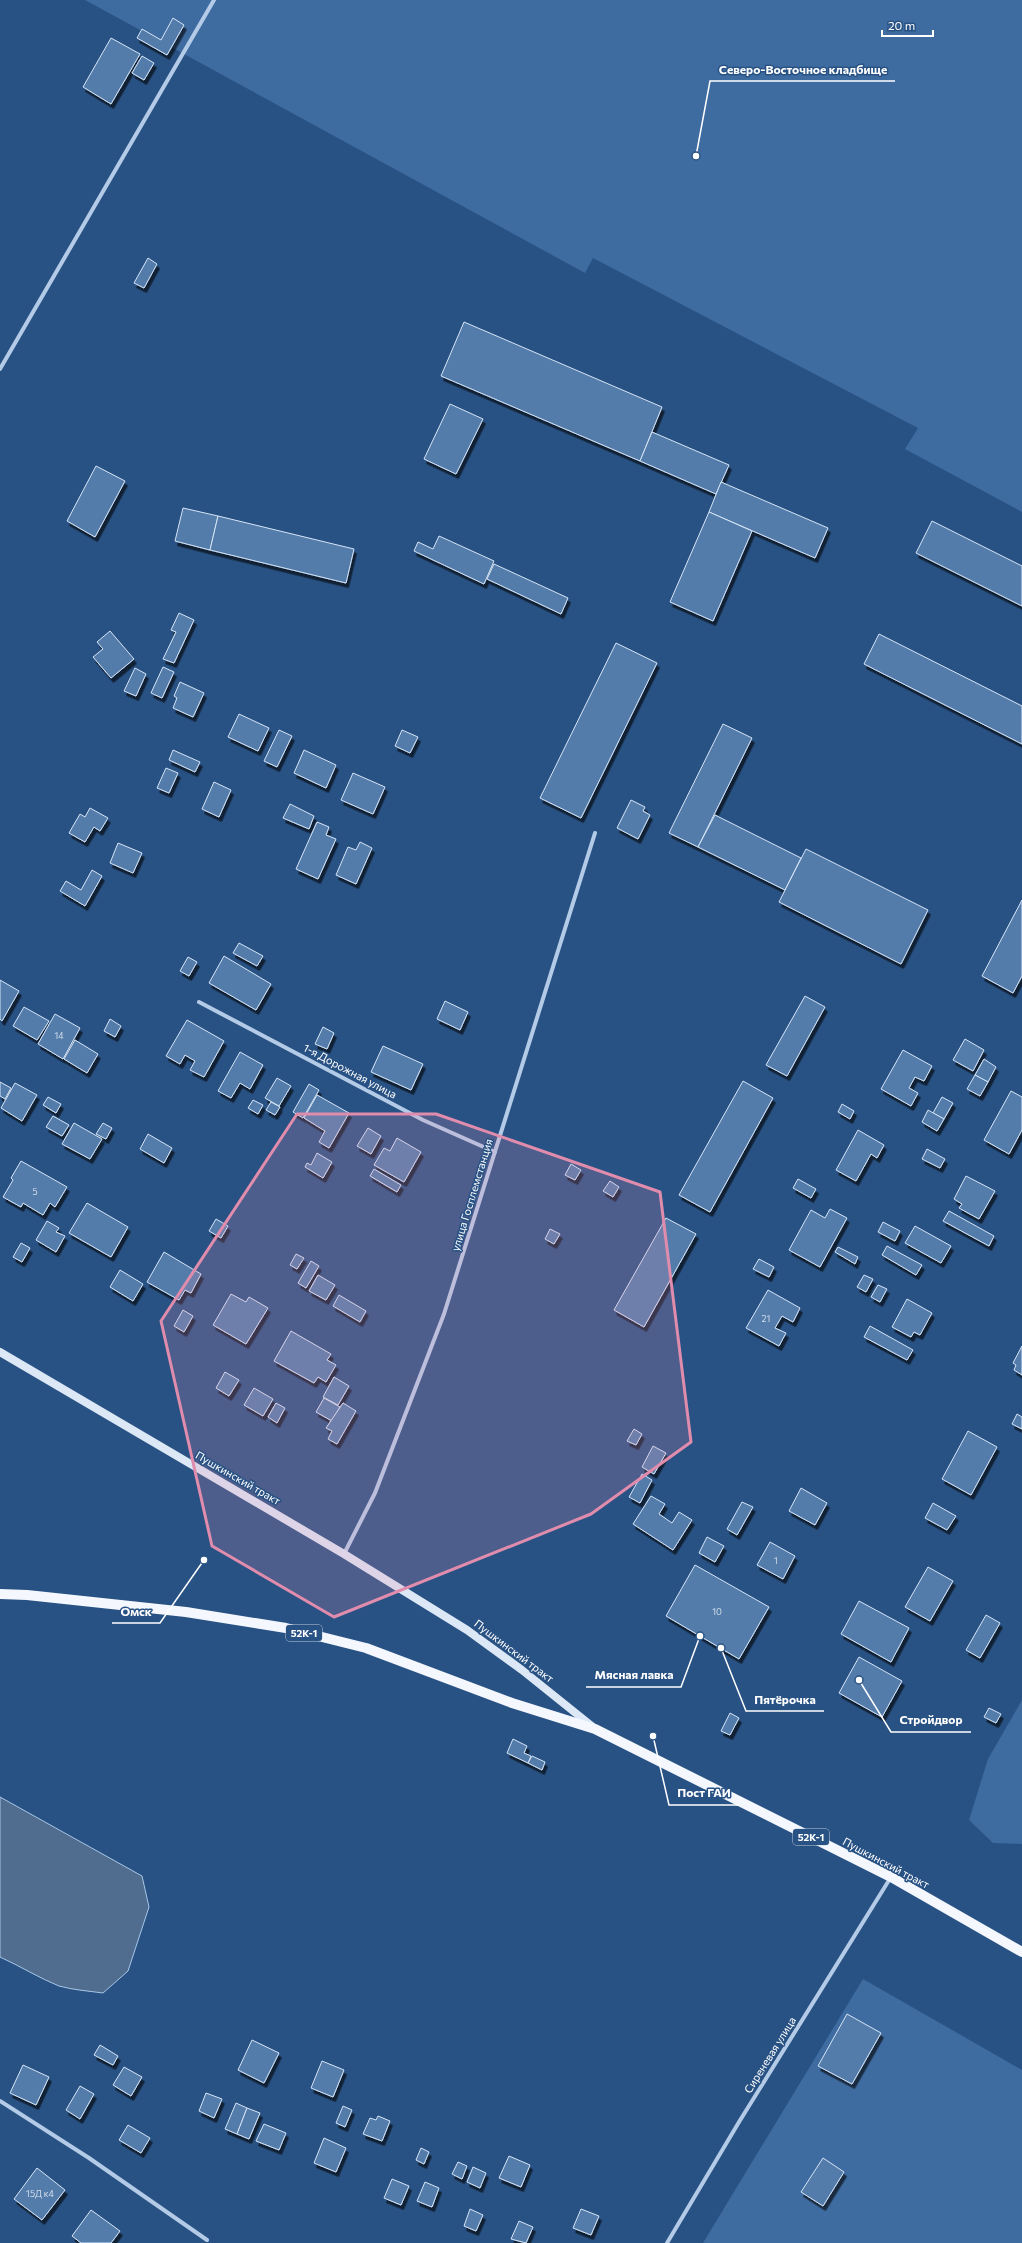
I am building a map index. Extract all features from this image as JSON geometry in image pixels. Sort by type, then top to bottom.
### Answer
[{"type":"main road","name":"Пушкинский тракт","points":[[0,1352],[344,1554],[467,1630],[522,1670],[595,1729],[891,1877],[1022,1952]]},
{"type":"main road","name":"52К-1","points":[[0,1594],[27,1595],[186,1612],[286,1628],[366,1648],[512,1703],[595,1729]]},
{"type":"street","points":[[0,369],[214,0]]},
{"type":"street","name":"улица Госплемстанция","points":[[344,1554],[375,1493],[440,1325],[594,833]]},
{"type":"street","name":"1-я Дорожная улица","points":[[199,1002],[423,1120],[495,1152]]},
{"type":"street","name":"Сиреневая улица","points":[[667,2243],[739,2122],[891,1877]]},
{"type":"street","points":[[0,2101],[89,2158],[207,2240]]},
{"type":"highlighted area","points":[[297,1114],[436,1114],[660,1192],[691,1442],[591,1514],[334,1617],[212,1546],[161,1321]]},
{"type":"shaded area","points":[[85,0],[1022,0],[1022,512],[905,449],[918,428],[593,258],[585,273]]},
{"type":"shaded area","points":[[1022,1700],[1022,1844],[993,1843],[969,1820],[988,1759]]},
{"type":"shaded area","points":[[0,1797],[142,1876],[149,1907],[128,1971],[103,1993],[59,1986],[0,1957]]},
{"type":"shaded area","points":[[863,1979],[1022,2070],[1022,2243],[703,2243]]},
{"type":"building","points":[[173,18],[184,25],[167,55],[137,38],[142,29],[161,40]]},
{"type":"building","points":[[111,38],[140,54],[111,104],[83,87]]},
{"type":"building","points":[[142,56],[154,63],[144,80],[132,73]]},
{"type":"building","points":[[148,258],[157,264],[144,288],[134,283]]},
{"type":"building","points":[[464,322],[662,407],[640,461],[441,376]]},
{"type":"building","points":[[450,404],[483,419],[456,474],[424,459]]},
{"type":"building","points":[[652,432],[729,465],[716,494],[640,461]]},
{"type":"building","points":[[96,466],[125,481],[95,537],[67,521]]},
{"type":"building","points":[[721,482],[828,528],[815,558],[709,512]]},
{"type":"building","points":[[183,508],[218,516],[210,550],[175,541]]},
{"type":"building","points":[[709,512],[752,531],[713,621],[670,602]]},
{"type":"building","points":[[218,516],[354,549],[346,583],[210,550]]},
{"type":"building","points":[[932,521],[1022,566],[1022,606],[916,553]]},
{"type":"building","points":[[439,536],[494,561],[484,584],[414,551],[418,542],[433,549]]},
{"type":"building","points":[[494,564],[568,598],[561,614],[487,579]]},
{"type":"building","points":[[179,613],[194,620],[174,663],[163,659],[176,632],[171,630]]},
{"type":"building","points":[[110,631],[134,659],[111,678],[93,657],[103,649],[97,642]]},
{"type":"building","points":[[879,634],[1022,706],[1022,744],[864,664]]},
{"type":"building","points":[[616,643],[657,663],[581,818],[540,798]]},
{"type":"building","points":[[163,667],[174,672],[162,698],[151,693]]},
{"type":"building","points":[[135,668],[146,674],[136,696],[124,691]]},
{"type":"building","points":[[180,682],[204,693],[193,717],[173,708],[177,698],[174,696]]},
{"type":"building","points":[[239,714],[269,728],[258,751],[228,737]]},
{"type":"building","points":[[723,724],[752,738],[698,847],[669,833]]},
{"type":"building","points":[[279,730],[292,736],[277,767],[264,761]]},
{"type":"building","points":[[402,730],[418,737],[410,753],[395,746]]},
{"type":"building","points":[[173,750],[200,762],[195,772],[169,760]]},
{"type":"building","points":[[304,750],[336,765],[326,788],[294,773]]},
{"type":"building","points":[[166,768],[178,773],[169,793],[157,788]]},
{"type":"building","points":[[353,773],[385,787],[373,814],[341,800]]},
{"type":"building","points":[[214,782],[231,790],[219,817],[202,809]]},
{"type":"building","points":[[631,800],[645,807],[643,811],[650,815],[638,839],[617,828]]},
{"type":"building","points":[[290,804],[314,816],[309,829],[283,818]]},
{"type":"building","points":[[90,808],[108,818],[100,831],[94,827],[85,842],[69,833],[80,814],[85,817]]},
{"type":"building","points":[[715,815],[801,858],[785,890],[698,847]]},
{"type":"building","points":[[317,822],[329,827],[326,835],[336,839],[318,879],[296,869]]},
{"type":"building","points":[[360,842],[372,848],[356,884],[336,875],[348,847],[356,850]]},
{"type":"building","points":[[118,843],[142,853],[133,873],[110,863]]},
{"type":"building","points":[[806,849],[928,910],[901,964],[779,902]]},
{"type":"building","points":[[92,870],[102,876],[85,906],[60,891],[66,881],[81,890]]},
{"type":"building","points":[[1022,900],[1022,976],[1013,993],[982,976]]},
{"type":"building","points":[[239,943],[263,956],[257,966],[233,953]]},
{"type":"building","points":[[224,956],[271,984],[256,1010],[209,983]]},
{"type":"building","points":[[188,957],[197,962],[189,976],[180,971]]},
{"type":"building","points":[[0,980],[19,991],[2,1021],[0,1019]]},
{"type":"building","points":[[805,996],[825,1007],[787,1076],[766,1065]]},
{"type":"building","points":[[445,1001],[468,1012],[460,1030],[437,1019]]},
{"type":"building","points":[[24,1007],[49,1021],[37,1040],[13,1026]]},
{"type":"building","points":[[55,1014],[80,1028],[63,1059],[38,1044]]},
{"type":"building","points":[[110,1019],[121,1026],[115,1037],[104,1031]]},
{"type":"building","points":[[187,1020],[224,1041],[204,1077],[190,1070],[195,1061],[185,1055],[180,1064],[166,1056]]},
{"type":"building","points":[[323,1027],[334,1033],[327,1049],[315,1044]]},
{"type":"building","points":[[965,1039],[984,1050],[973,1071],[953,1060]]},
{"type":"building","points":[[75,1040],[98,1054],[87,1073],[64,1059]]},
{"type":"building","points":[[383,1046],[423,1064],[411,1090],[371,1072]]},
{"type":"building","points":[[903,1050],[932,1066],[924,1081],[915,1077],[909,1088],[918,1093],[911,1106],[881,1089]]},
{"type":"building","points":[[240,1052],[263,1065],[250,1089],[240,1083],[231,1098],[218,1091]]},
{"type":"building","points":[[984,1059],[996,1067],[988,1082],[975,1075]]},
{"type":"building","points":[[975,1075],[988,1082],[980,1096],[967,1089]]},
{"type":"building","points":[[277,1078],[291,1086],[279,1106],[265,1098]]},
{"type":"building","points":[[743,1081],[773,1098],[710,1212],[679,1195]]},
{"type":"building","points":[[0,1082],[11,1088],[5,1099],[0,1096]]},
{"type":"building","points":[[15,1083],[37,1095],[22,1121],[1,1108]]},
{"type":"building","points":[[309,1084],[319,1090],[303,1118],[293,1112]]},
{"type":"building","points":[[1011,1091],[1022,1097],[1022,1130],[1009,1154],[984,1140]]},
{"type":"building","points":[[317,1095],[349,1113],[329,1148],[319,1142],[325,1131],[304,1118]]},
{"type":"building","points":[[48,1097],[61,1104],[56,1113],[43,1105]]},
{"type":"building","points":[[942,1097],[953,1103],[944,1119],[933,1113]]},
{"type":"building","points":[[253,1100],[263,1105],[258,1114],[248,1108]]},
{"type":"building","points":[[271,1102],[280,1107],[275,1115],[266,1110]]},
{"type":"building","points":[[842,1104],[854,1111],[850,1119],[838,1112]]},
{"type":"building","points":[[928,1110],[944,1119],[937,1131],[922,1122]]},
{"type":"building","points":[[53,1116],[69,1125],[62,1136],[46,1127]]},
{"type":"building","points":[[74,1123],[102,1139],[90,1159],[62,1144]]},
{"type":"building","points":[[103,1123],[112,1128],[106,1139],[96,1134]]},
{"type":"building","points":[[368,1128],[381,1136],[371,1154],[357,1146]]},
{"type":"building","points":[[858,1130],[884,1145],[877,1158],[871,1154],[856,1181],[836,1170]]},
{"type":"building","points":[[148,1134],[172,1148],[164,1163],[140,1149]]},
{"type":"building","points":[[397,1138],[421,1152],[404,1182],[374,1165],[384,1148],[390,1151]]},
{"type":"building","points":[[927,1149],[945,1159],[940,1168],[922,1159]]},
{"type":"building","points":[[317,1153],[332,1162],[323,1178],[305,1167],[307,1163],[311,1165]]},
{"type":"building","points":[[21,1161],[67,1187],[55,1207],[50,1203],[43,1215],[23,1203],[21,1207],[3,1197],[13,1180],[11,1178]]},
{"type":"building","points":[[571,1164],[581,1170],[575,1180],[565,1175]]},
{"type":"building","points":[[374,1169],[401,1185],[397,1192],[370,1176]]},
{"type":"building","points":[[966,1176],[995,1191],[979,1219],[959,1208],[962,1204],[954,1199]]},
{"type":"building","points":[[798,1179],[816,1189],[811,1198],[793,1188]]},
{"type":"building","points":[[610,1181],[619,1187],[613,1197],[603,1191]]},
{"type":"building","points":[[87,1203],[128,1227],[111,1257],[69,1233]]},
{"type":"building","points":[[830,1209],[847,1218],[820,1267],[789,1250],[811,1210],[825,1218]]},
{"type":"building","points":[[949,1211],[994,1236],[989,1246],[943,1221]]},
{"type":"building","points":[[666,1218],[696,1234],[644,1327],[614,1310]]},
{"type":"building","points":[[216,1219],[228,1226],[221,1238],[209,1231]]},
{"type":"building","points":[[47,1221],[59,1228],[56,1232],[65,1236],[56,1252],[36,1240]]},
{"type":"building","points":[[883,1222],[900,1231],[895,1241],[878,1232]]},
{"type":"building","points":[[915,1226],[951,1246],[941,1263],[905,1243]]},
{"type":"building","points":[[550,1229],[560,1234],[554,1244],[545,1239]]},
{"type":"building","points":[[21,1243],[30,1248],[22,1262],[13,1257]]},
{"type":"building","points":[[887,1246],[922,1265],[916,1275],[882,1255]]},
{"type":"building","points":[[838,1247],[858,1257],[855,1264],[835,1252]]},
{"type":"building","points":[[164,1252],[201,1274],[191,1293],[185,1290],[179,1300],[147,1282]]},
{"type":"building","points":[[296,1254],[304,1258],[297,1269],[290,1265]]},
{"type":"building","points":[[759,1259],[774,1267],[769,1277],[753,1269]]},
{"type":"building","points":[[311,1261],[319,1266],[306,1288],[298,1283]]},
{"type":"building","points":[[120,1270],[143,1284],[133,1301],[110,1287]]},
{"type":"building","points":[[318,1275],[335,1285],[326,1300],[309,1291]]},
{"type":"building","points":[[864,1275],[873,1279],[866,1292],[857,1287]]},
{"type":"building","points":[[878,1285],[887,1289],[880,1302],[871,1297]]},
{"type":"building","points":[[768,1290],[800,1308],[793,1322],[782,1316],[775,1328],[786,1333],[779,1346],[746,1328]]},
{"type":"building","points":[[231,1294],[246,1302],[249,1297],[268,1308],[246,1344],[213,1325]]},
{"type":"building","points":[[339,1295],[366,1311],[360,1322],[333,1306]]},
{"type":"building","points":[[907,1299],[932,1313],[920,1335],[914,1332],[911,1337],[892,1327]]},
{"type":"building","points":[[183,1310],[193,1316],[184,1332],[174,1326]]},
{"type":"building","points":[[870,1326],[913,1350],[907,1360],[864,1337]]},
{"type":"building","points":[[291,1331],[331,1354],[327,1360],[336,1365],[326,1382],[318,1377],[314,1383],[274,1361]]},
{"type":"building","points":[[1022,1346],[1022,1375],[1014,1370],[1016,1365],[1013,1363]]},
{"type":"building","points":[[225,1372],[239,1380],[229,1396],[216,1388]]},
{"type":"building","points":[[334,1377],[349,1386],[338,1405],[323,1397]]},
{"type":"building","points":[[254,1388],[273,1399],[263,1416],[244,1405]]},
{"type":"building","points":[[324,1398],[340,1407],[332,1421],[316,1412]]},
{"type":"building","points":[[276,1403],[285,1408],[277,1423],[268,1417]]},
{"type":"building","points":[[343,1403],[356,1411],[337,1444],[328,1439],[332,1431],[326,1428]]},
{"type":"building","points":[[1017,1414],[1022,1417],[1022,1429],[1012,1424]]},
{"type":"building","points":[[634,1429],[642,1434],[636,1445],[627,1441]]},
{"type":"building","points":[[968,1431],[997,1447],[971,1495],[942,1479]]},
{"type":"building","points":[[653,1446],[666,1453],[654,1474],[642,1467]]},
{"type":"building","points":[[642,1474],[652,1480],[640,1503],[629,1497]]},
{"type":"building","points":[[801,1488],[827,1503],[815,1525],[789,1511]]},
{"type":"building","points":[[651,1496],[665,1504],[659,1514],[672,1523],[679,1512],[692,1520],[673,1550],[633,1524]]},
{"type":"building","points":[[742,1502],[753,1507],[737,1535],[727,1529]]},
{"type":"building","points":[[933,1503],[956,1516],[947,1530],[925,1518]]},
{"type":"building","points":[[707,1537],[724,1546],[715,1562],[699,1553]]},
{"type":"building","points":[[770,1542],[795,1556],[783,1579],[757,1565]]},
{"type":"building","points":[[695,1565],[769,1607],[739,1659],[666,1616]]},
{"type":"building","points":[[928,1567],[953,1581],[930,1621],[905,1607]]},
{"type":"building","points":[[859,1601],[909,1628],[891,1662],[841,1634]]},
{"type":"building","points":[[986,1615],[1000,1623],[980,1658],[966,1650]]},
{"type":"building","points":[[859,1657],[902,1681],[882,1717],[839,1693]]},
{"type":"building","points":[[989,1708],[1001,1714],[996,1723],[984,1717]]},
{"type":"building","points":[[730,1713],[739,1718],[730,1735],[721,1731]]},
{"type":"building","points":[[513,1739],[527,1746],[524,1753],[531,1756],[528,1763],[507,1753]]},
{"type":"building","points":[[532,1756],[545,1762],[542,1770],[528,1763]]},
{"type":"building","points":[[847,2014],[881,2033],[852,2084],[818,2066]]},
{"type":"building","points":[[252,2040],[279,2053],[264,2083],[238,2070]]},
{"type":"building","points":[[100,2045],[118,2056],[113,2065],[94,2055]]},
{"type":"building","points":[[322,2061],[344,2070],[333,2097],[311,2088]]},
{"type":"building","points":[[23,2065],[49,2077],[36,2105],[10,2093]]},
{"type":"building","points":[[124,2067],[142,2077],[131,2096],[113,2085]]},
{"type":"building","points":[[80,2086],[94,2094],[80,2119],[66,2110]]},
{"type":"building","points":[[206,2093],[222,2099],[214,2118],[199,2111]]},
{"type":"building","points":[[236,2103],[247,2108],[237,2134],[225,2129]]},
{"type":"building","points":[[343,2106],[352,2110],[345,2127],[336,2123]]},
{"type":"building","points":[[247,2108],[260,2113],[249,2139],[237,2134]]},
{"type":"building","points":[[378,2116],[390,2121],[382,2141],[363,2134],[370,2118],[376,2120]]},
{"type":"building","points":[[264,2124],[286,2133],[279,2150],[256,2141]]},
{"type":"building","points":[[128,2125],[150,2138],[141,2153],[119,2140]]},
{"type":"building","points":[[324,2138],[346,2148],[336,2172],[314,2163]]},
{"type":"building","points":[[421,2148],[429,2152],[424,2164],[416,2160]]},
{"type":"building","points":[[509,2156],[530,2165],[521,2187],[499,2178]]},
{"type":"building","points":[[823,2158],[844,2172],[823,2206],[801,2192]]},
{"type":"building","points":[[458,2162],[467,2166],[462,2179],[452,2174]]},
{"type":"building","points":[[473,2167],[486,2173],[480,2188],[467,2182]]},
{"type":"building","points":[[37,2168],[65,2190],[42,2220],[14,2199]]},
{"type":"building","points":[[392,2179],[409,2186],[401,2205],[384,2198]]},
{"type":"building","points":[[425,2182],[439,2188],[432,2207],[417,2201]]},
{"type":"building","points":[[470,2209],[483,2215],[476,2231],[464,2226]]},
{"type":"building","points":[[581,2209],[599,2216],[591,2235],[573,2228]]},
{"type":"building","points":[[91,2210],[120,2231],[111,2243],[81,2243],[72,2236]]},
{"type":"building","points":[[519,2221],[533,2227],[526,2243],[511,2239]]},
{"type":"place","name":"Северо-Восточное кладбище","points":[[696,156]]},
{"type":"place","name":"Омск","points":[[204,1560]]},
{"type":"place","name":"Мясная лавка","points":[[700,1636]]},
{"type":"place","name":"Пятёрочка","points":[[721,1648]]},
{"type":"place","name":"Стройдвор","points":[[859,1680]]},
{"type":"place","name":"Пост ГАИ","points":[[653,1736]]}]
